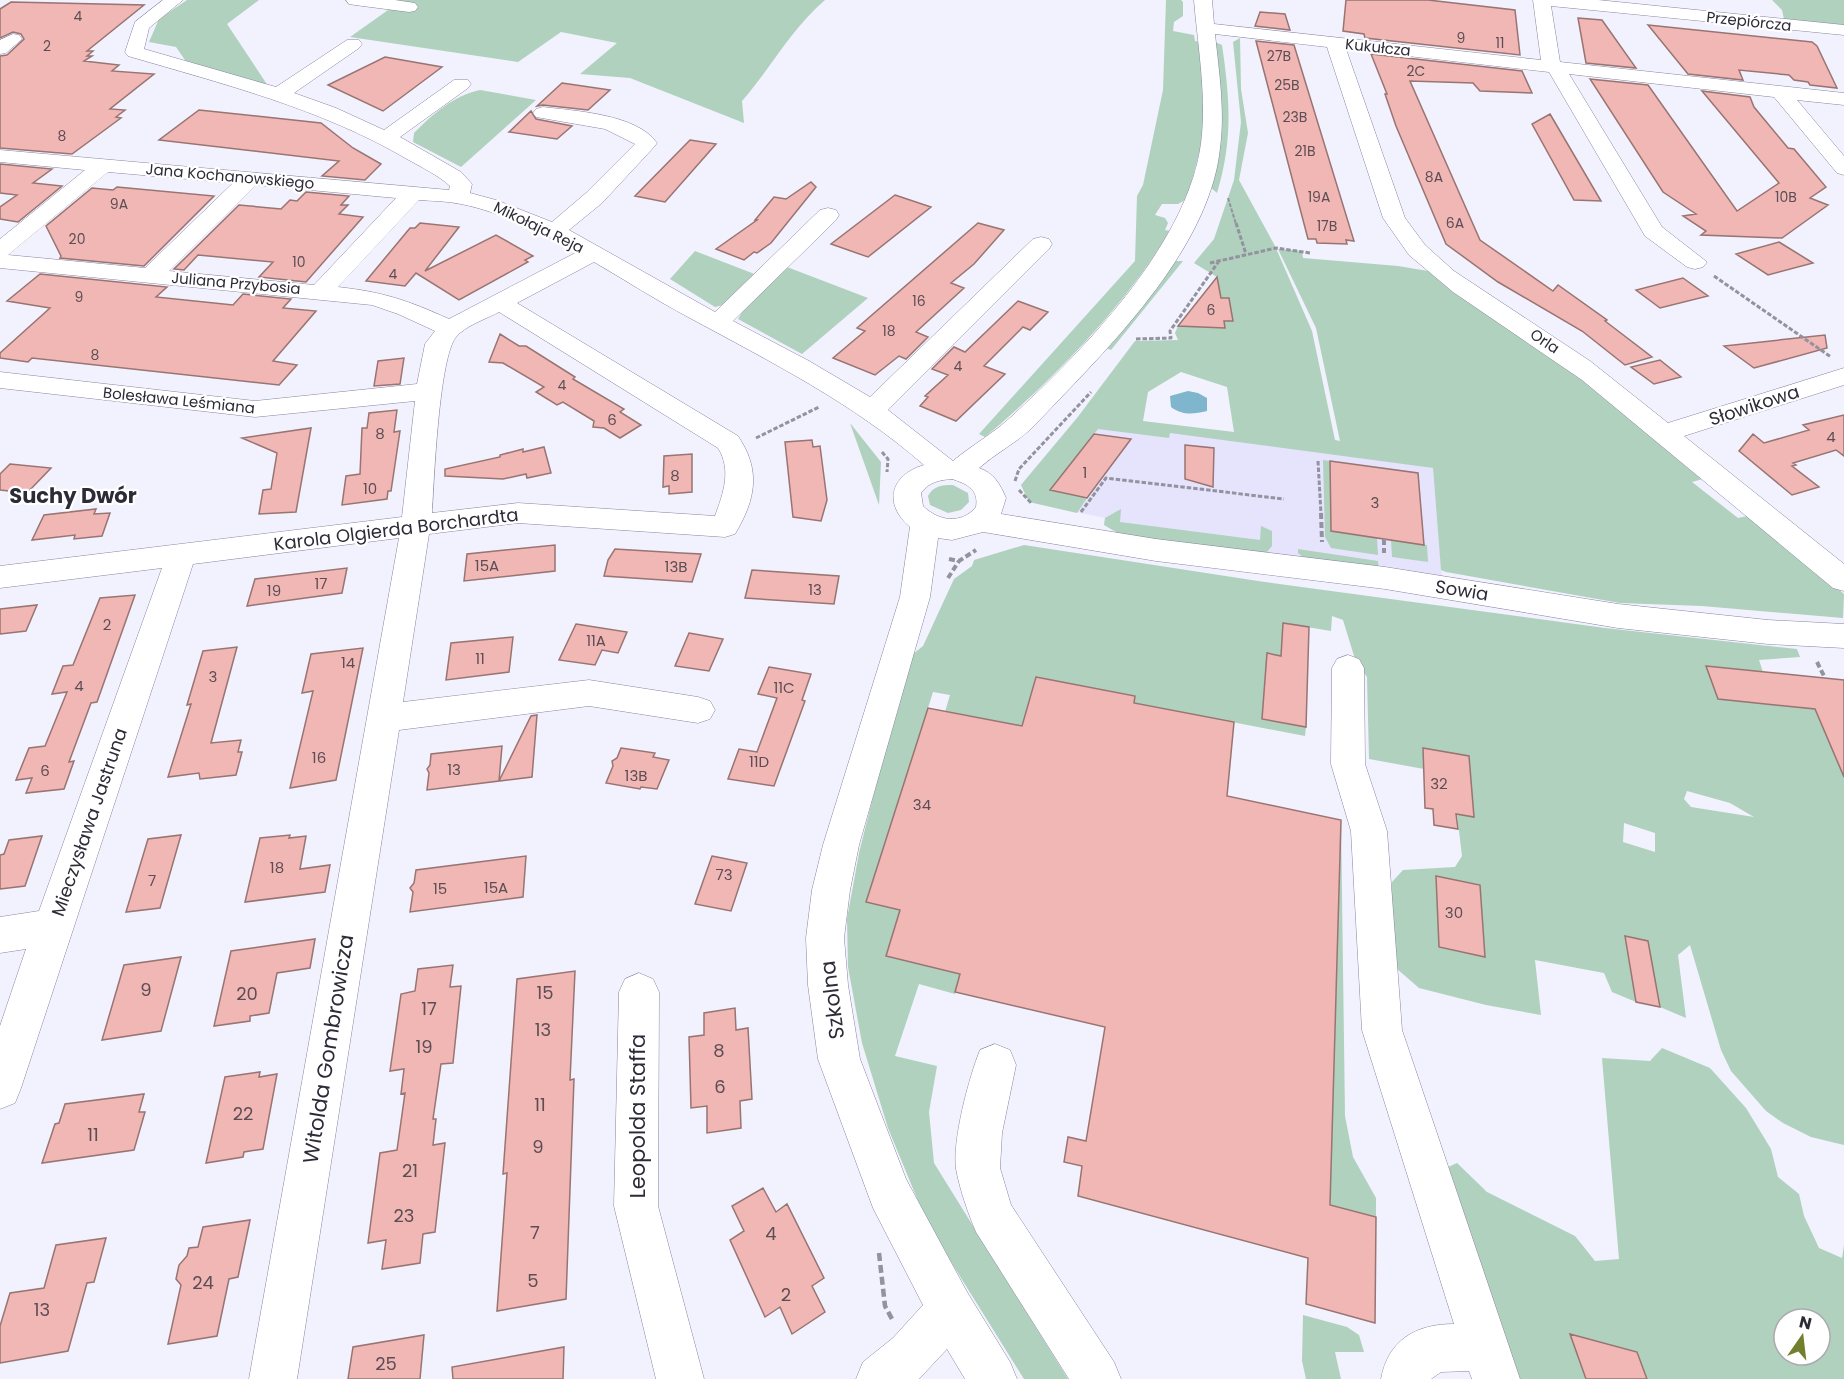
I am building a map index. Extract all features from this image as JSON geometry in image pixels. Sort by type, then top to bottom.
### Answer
[{"type":"street","points":[[174,0],[141,26],[134,52],[279,94],[329,112],[386,138],[461,184],[459,197]]},
{"type":"street","points":[[355,0],[409,7]]},
{"type":"street","name":"Szkolna","points":[[915,597],[969,496],[1002,459],[1019,425],[1081,361],[1134,301],[1163,262],[1196,202],[1210,150],[1214,107],[1203,0]]},
{"type":"street","points":[[1544,0],[1553,67],[1653,231],[1695,262]]},
{"type":"street","name":"Przepiórcza","points":[[1544,0],[1844,30]]},
{"type":"street","name":"Kukułcza","points":[[1206,28],[1844,99]]},
{"type":"street","name":"Orla","points":[[1334,42],[1394,218],[1406,239],[1428,262],[1466,290],[1552,346],[1664,433],[1844,580]]},
{"type":"street","points":[[279,94],[353,44]]},
{"type":"street","points":[[439,80],[483,88]]},
{"type":"street","points":[[386,138],[461,84]]},
{"type":"street","points":[[1780,92],[1844,169]]},
{"type":"street","points":[[543,113],[596,121],[635,132],[647,142],[594,198],[555,231]]},
{"type":"street","name":"Jana Kochanowskiego","points":[[0,156],[459,197]]},
{"type":"street","points":[[0,250],[104,165]]},
{"type":"street","name":"Juliana Przybosia","points":[[151,275],[251,178]]},
{"type":"street","name":"Juliana Przybosia","points":[[321,291],[414,192]]},
{"type":"street","name":"Mikołaja Reja","points":[[459,197],[492,203],[555,231],[717,323],[818,376],[920,447],[969,496]]},
{"type":"street","points":[[717,323],[828,215]]},
{"type":"street","points":[[871,412],[1041,244]]},
{"type":"street","points":[[448,329],[592,253]]},
{"type":"street","name":"Juliana Przybosia","points":[[0,261],[375,298],[407,309],[448,329]]},
{"type":"street","points":[[501,303],[728,442],[733,449]]},
{"type":"street","name":"Witolda Gombrowicza","points":[[273,1379],[416,526],[429,391],[438,344],[448,329]]},
{"type":"street","name":"Słowikowa","points":[[1664,433],[1839,368]]},
{"type":"street","name":"Bolesława Leśmiana","points":[[0,380],[255,410],[429,391]]},
{"type":"street","name":"Mikołaja Reja","points":[[871,412],[919,478]]},
{"type":"street","name":"Karola Olgierda Borchardta","points":[[0,577],[518,513],[725,527],[741,483],[738,456],[733,449]]},
{"type":"street","points":[[928,473],[969,496],[943,529],[913,516],[906,500],[911,484],[928,473]]},
{"type":"street","name":"Sowia","points":[[969,496],[1081,537],[1167,551],[1385,578],[1618,616],[1768,632],[1844,636]]},
{"type":"street","name":"Szkolna","points":[[925,523],[915,597],[841,845],[831,890],[825,938],[828,985],[839,1059],[890,1192],[950,1309],[993,1379]]},
{"type":"street","name":"Mieczysława Jastruna","points":[[0,1088],[52,927],[181,556]]},
{"type":"street","points":[[1348,668],[1348,764],[1369,831],[1382,1030],[1491,1363]]},
{"type":"street","points":[[383,718],[589,693],[698,710]]},
{"type":"street","points":[[0,935],[52,927]]},
{"type":"street","name":"Leopolda Staffa","points":[[639,992],[636,1206],[680,1379]]},
{"type":"street","points":[[995,1065],[980,1133],[978,1168],[992,1216],[1097,1379]]},
{"type":"street","points":[[896,1367],[950,1309]]},
{"type":"street","points":[[1405,1379],[1407,1367],[1433,1348],[1491,1363]]},
{"type":"path","points":[[1228,198],[1246,254]]},
{"type":"path","points":[[1210,263],[1276,248],[1310,253]]},
{"type":"path","points":[[1130,339],[1171,338],[1170,332],[1219,261]]},
{"type":"path","points":[[1695,262],[1839,368]]},
{"type":"path","points":[[733,449],[828,403],[842,393]]},
{"type":"path","points":[[881,451],[888,459],[886,480]]},
{"type":"path","points":[[1318,461],[1322,542]]},
{"type":"path","points":[[1091,499],[1106,478],[1284,499]]},
{"type":"path","points":[[1383,539],[1385,560]]},
{"type":"path","points":[[877,1242],[896,1367]]},
{"type":"shaded area","points":[[1188,391],[1207,398],[1207,411],[1189,414],[1171,407],[1170,396]]},
{"type":"shaded area","points":[[1077,418],[1336,447],[1337,454],[1433,468],[1442,579],[1307,560],[1104,525],[1105,518],[1029,502],[1021,485]]},
{"type":"green space","points":[[187,0],[259,0],[227,24],[268,86],[187,63],[176,47],[149,42],[159,19]]},
{"type":"green space","points":[[376,0],[825,0],[791,36],[742,101],[744,123],[630,78],[580,74],[617,43],[561,32],[518,62],[350,37],[398,3]]},
{"type":"green space","points":[[1166,0],[1183,2],[1183,16],[1174,22],[1173,31],[1194,35],[1195,41],[1200,42],[1205,105],[1202,142],[1187,199],[1178,204],[1162,204],[1155,215],[1165,218],[1168,223],[1165,230],[1170,231],[1131,287],[1109,315],[1061,367],[985,437],[979,434],[1135,261],[1137,196],[1143,185],[1163,90]]},
{"type":"green space","points":[[1772,0],[1844,0],[1844,26],[1784,19],[1782,10]]},
{"type":"green space","points":[[1240,38],[1241,89],[1248,133],[1239,180],[1275,246],[1312,331],[1335,440],[1340,441],[1316,328],[1278,249],[1302,251],[1303,258],[1398,266],[1428,271],[1564,361],[1706,478],[1692,482],[1738,518],[1752,515],[1844,594],[1843,618],[1702,606],[1620,603],[1446,572],[1441,570],[1433,468],[1170,433],[1169,438],[1098,429],[1050,490],[1087,498],[1077,513],[1029,502],[1021,485],[1077,418],[1135,341],[1178,340],[1175,333],[1178,326],[1225,328],[1224,321],[1233,321],[1229,299],[1221,298],[1217,277],[1194,263],[1214,239],[1234,180],[1241,122],[1233,42]],"holes":[[[1181,372],[1227,387],[1234,432],[1143,421],[1148,392]]]},
{"type":"green space","points":[[1215,42],[1222,45],[1228,102],[1226,155],[1217,193],[1210,187],[1222,128],[1222,105]]},
{"type":"green space","points":[[480,90],[536,100],[461,167],[413,142],[414,133],[436,113],[452,101]]},
{"type":"green space","points":[[695,251],[757,275],[723,305],[715,307],[670,279]]},
{"type":"green space","points":[[1176,261],[1183,261],[1111,350],[1106,348]]},
{"type":"green space","points":[[787,267],[868,298],[802,354],[738,319],[745,307]]},
{"type":"green space","points":[[850,423],[881,462],[879,505]]},
{"type":"green space","points":[[1323,460],[1330,461],[1331,531],[1377,538],[1378,555],[1331,548],[1325,537]]},
{"type":"green space","points":[[953,485],[968,493],[969,502],[961,510],[948,513],[930,505],[928,496],[932,490]]},
{"type":"green space","points":[[1121,509],[1120,522],[1260,540],[1261,526],[1272,531],[1272,546],[1267,552],[1257,555],[1121,535],[1104,525],[1105,518]]},
{"type":"green space","points":[[1391,540],[1427,545],[1428,562],[1392,557]]},
{"type":"green space","points":[[1024,545],[1258,581],[1605,628],[1797,649],[1800,657],[1759,660],[1763,672],[1706,666],[1718,699],[1815,709],[1829,741],[1844,743],[1844,1145],[1811,1137],[1783,1123],[1766,1111],[1731,1071],[1721,1050],[1690,945],[1678,955],[1686,1018],[1660,1007],[1648,941],[1626,937],[1636,1002],[1612,992],[1604,973],[1535,960],[1541,1015],[1486,1005],[1419,988],[1396,968],[1391,934],[1392,882],[1403,870],[1455,867],[1462,856],[1457,814],[1474,817],[1469,757],[1423,748],[1424,769],[1369,759],[1367,677],[1355,659],[1343,620],[1332,616],[1331,631],[1283,623],[1281,656],[1267,653],[1262,719],[1306,727],[1305,736],[1134,703],[1135,696],[1037,677],[1022,726],[945,712],[950,695],[933,692],[867,902],[900,910],[887,955],[960,974],[955,994],[919,984],[895,1056],[937,1066],[929,1112],[934,1163],[1068,1379],[1024,1379],[928,1225],[888,1128],[862,1043],[848,967],[847,919],[859,853],[908,658],[923,646],[954,579],[972,566],[974,560]],"holes":[[[1687,791],[1730,803],[1754,817],[1691,807],[1684,799]],[[1624,823],[1655,833],[1655,852],[1623,842]],[[1436,877],[1480,885],[1485,956],[1440,947]]]},
{"type":"green space","points":[[1298,549],[1378,561],[1379,571],[1307,560],[1298,553]]},
{"type":"green space","points":[[1341,820],[1345,1116],[1353,1157],[1376,1198],[1376,1217],[1330,1205]]},
{"type":"green space","points":[[1662,1048],[1710,1068],[1746,1108],[1771,1149],[1778,1177],[1799,1194],[1804,1216],[1819,1248],[1842,1258],[1844,1245],[1844,1379],[1518,1379],[1446,1168],[1457,1163],[1487,1192],[1575,1236],[1595,1261],[1619,1259],[1602,1058],[1650,1061]]},
{"type":"green space","points":[[1303,1315],[1347,1327],[1359,1335],[1364,1352],[1335,1352],[1341,1379],[1306,1379],[1302,1361]]},
{"type":"building","points":[[1346,0],[1428,0],[1515,10],[1520,55],[1365,38],[1364,34],[1343,31]]},
{"type":"building","points":[[11,2],[144,5],[87,51],[93,51],[87,56],[92,56],[84,61],[119,65],[112,71],[154,74],[110,109],[125,110],[116,117],[121,118],[72,154],[0,148],[0,56],[7,55],[24,39],[21,34],[13,32],[0,38],[0,9]]},
{"type":"building","points":[[1260,12],[1285,14],[1290,30],[1255,26]]},
{"type":"building","points":[[1578,18],[1602,20],[1636,68],[1586,63]]},
{"type":"building","points":[[1648,25],[1812,42],[1817,46],[1837,88],[1810,85],[1808,82],[1794,80],[1789,75],[1739,70],[1743,80],[1688,74]]},
{"type":"building","points":[[1256,41],[1294,45],[1354,241],[1346,240],[1347,244],[1317,243],[1316,239],[1308,239]]},
{"type":"building","points":[[1371,54],[1522,71],[1532,93],[1480,91],[1473,83],[1410,81],[1480,240],[1553,291],[1558,285],[1607,320],[1605,321],[1652,357],[1625,365],[1582,331],[1498,282],[1446,244],[1396,126],[1385,94],[1387,94]]},
{"type":"building","points":[[385,57],[442,67],[383,111],[328,85]]},
{"type":"building","points":[[1590,79],[1648,85],[1737,211],[1779,183],[1702,91],[1750,97],[1754,107],[1788,148],[1794,149],[1826,187],[1810,198],[1828,205],[1782,238],[1701,235],[1706,231],[1683,216],[1696,214],[1663,192]]},
{"type":"building","points":[[562,83],[610,90],[588,110],[537,106]]},
{"type":"building","points":[[199,110],[321,123],[353,148],[381,164],[365,180],[322,176],[339,161],[159,140]]},
{"type":"building","points":[[531,111],[536,119],[572,126],[557,139],[509,132]]},
{"type":"building","points":[[1550,114],[1601,201],[1574,200],[1532,124]]},
{"type":"building","points":[[690,140],[716,144],[665,202],[635,196]]},
{"type":"building","points":[[0,164],[52,169],[33,183],[62,186],[18,222],[0,219],[0,207],[17,195],[0,193]]},
{"type":"building","points":[[811,182],[816,187],[771,243],[757,253],[754,252],[744,260],[716,249],[757,220],[755,220],[774,197],[786,199]]},
{"type":"building","points":[[117,187],[214,196],[144,266],[60,258],[46,226],[92,188],[113,190]]},
{"type":"building","points":[[306,192],[349,196],[341,205],[348,205],[339,214],[363,217],[306,282],[259,277],[273,262],[198,255],[184,270],[174,269],[239,205],[281,209],[290,200],[297,201]]},
{"type":"building","points":[[895,195],[931,207],[868,257],[831,244]]},
{"type":"building","points":[[420,223],[459,227],[425,271],[496,235],[533,256],[525,260],[528,262],[459,300],[416,273],[405,286],[366,281],[410,228],[415,228]]},
{"type":"building","points":[[978,223],[1004,230],[974,264],[951,283],[964,288],[916,332],[928,337],[906,359],[899,356],[875,375],[833,358],[865,331],[857,328]]},
{"type":"building","points":[[1779,242],[1813,263],[1768,275],[1736,254]]},
{"type":"building","points":[[40,274],[167,287],[156,297],[233,305],[243,294],[291,299],[283,308],[316,311],[273,361],[297,365],[279,385],[32,358],[28,362],[0,358],[0,353],[50,308],[7,301]]},
{"type":"building","points":[[1217,277],[1221,298],[1229,298],[1233,321],[1224,321],[1225,328],[1178,326]]},
{"type":"building","points":[[1683,278],[1708,296],[1660,308],[1636,290]]},
{"type":"building","points":[[1018,301],[1048,312],[1030,330],[1023,327],[984,366],[1005,374],[956,421],[920,406],[928,397],[925,396],[948,375],[932,369],[954,347],[965,352]]},
{"type":"building","points":[[500,334],[519,346],[526,346],[575,377],[573,379],[624,409],[620,412],[641,425],[620,438],[604,428],[593,427],[594,421],[563,402],[557,405],[536,392],[544,387],[503,363],[489,362]]},
{"type":"building","points":[[1825,335],[1827,348],[1754,368],[1724,346]]},
{"type":"building","points":[[404,358],[400,384],[374,386],[378,361]]},
{"type":"building","points":[[1660,360],[1681,377],[1654,384],[1631,367]]},
{"type":"building","points":[[397,410],[394,432],[400,431],[391,491],[388,491],[387,499],[342,505],[346,476],[360,474],[362,428],[367,428],[369,413]]},
{"type":"building","points":[[1844,415],[1844,456],[1836,450],[1793,463],[1796,465],[1792,466],[1819,487],[1792,495],[1739,451],[1753,434],[1764,443],[1809,430],[1803,425]]},
{"type":"building","points":[[311,428],[296,512],[259,514],[263,490],[271,489],[277,453],[242,438]]},
{"type":"building","points":[[1094,434],[1131,439],[1087,498],[1050,490]]},
{"type":"building","points":[[812,440],[813,447],[820,446],[827,500],[821,521],[793,517],[785,442]]},
{"type":"building","points":[[1185,445],[1214,448],[1213,487],[1185,479]]},
{"type":"building","points":[[544,447],[551,473],[527,478],[526,474],[503,479],[445,476],[445,469],[500,457],[500,455],[523,449],[523,452]]},
{"type":"building","points":[[692,454],[692,492],[669,494],[669,486],[663,487],[664,456]]},
{"type":"building","points":[[1330,461],[1418,473],[1424,545],[1331,531]]},
{"type":"building","points":[[10,464],[51,468],[27,493],[0,490],[0,474]]},
{"type":"building","points":[[96,509],[94,514],[110,513],[102,536],[74,539],[75,535],[32,540],[44,515]]},
{"type":"building","points":[[555,545],[555,571],[464,581],[467,554]]},
{"type":"building","points":[[615,549],[701,554],[692,582],[604,576],[608,560]]},
{"type":"building","points":[[347,568],[342,593],[247,606],[255,579]]},
{"type":"building","points":[[752,570],[839,576],[834,604],[745,598]]},
{"type":"building","points":[[135,595],[97,702],[91,703],[69,762],[74,761],[64,789],[26,793],[32,778],[16,780],[29,748],[45,746],[67,692],[52,694],[63,666],[73,665],[100,598]]},
{"type":"building","points":[[37,605],[26,631],[0,634],[0,609]]},
{"type":"building","points":[[1283,623],[1309,627],[1306,727],[1262,719],[1267,653],[1281,656]]},
{"type":"building","points":[[576,624],[627,632],[618,653],[602,650],[595,665],[559,660]]},
{"type":"building","points":[[689,633],[723,639],[709,671],[675,666]]},
{"type":"building","points":[[513,637],[509,672],[446,680],[451,643]]},
{"type":"building","points":[[237,647],[211,743],[241,740],[238,752],[242,752],[236,775],[200,779],[199,773],[168,777],[191,704],[187,705],[203,651]]},
{"type":"building","points":[[363,648],[336,780],[290,788],[313,691],[302,693],[311,654]]},
{"type":"building","points":[[1706,666],[1844,680],[1844,777],[1815,709],[1718,699]]},
{"type":"building","points":[[769,667],[811,674],[802,700],[805,701],[774,786],[728,779],[739,749],[757,752],[777,698],[758,694]]},
{"type":"building","points":[[1036,677],[1135,696],[1134,703],[1234,722],[1227,796],[1341,820],[1330,1205],[1376,1217],[1375,1323],[1306,1304],[1308,1258],[1078,1196],[1082,1166],[1064,1162],[1068,1137],[1086,1141],[1105,1027],[955,992],[960,974],[886,956],[900,910],[866,902],[928,708],[1022,726]]},
{"type":"building","points":[[537,715],[532,777],[499,781],[531,716]]},
{"type":"building","points":[[502,746],[499,781],[427,790],[429,773],[427,769],[430,765],[431,754]]},
{"type":"building","points":[[621,748],[655,753],[653,757],[669,760],[657,789],[641,787],[640,789],[606,783],[613,766],[612,761],[617,758]]},
{"type":"building","points":[[1423,748],[1469,756],[1474,817],[1456,814],[1458,829],[1434,825],[1433,809],[1425,808]]},
{"type":"building","points":[[181,835],[160,908],[126,912],[148,839]]},
{"type":"building","points":[[290,835],[289,838],[306,836],[300,869],[330,865],[325,892],[245,902],[260,838]]},
{"type":"building","points":[[42,836],[25,886],[0,889],[0,855],[4,854],[9,840]]},
{"type":"building","points":[[526,856],[523,897],[410,912],[413,892],[410,888],[414,883],[416,870]]},
{"type":"building","points":[[712,856],[747,863],[731,911],[695,904]]},
{"type":"building","points":[[1436,876],[1480,885],[1485,957],[1439,947]]},
{"type":"building","points":[[1625,936],[1648,941],[1660,1007],[1636,1002]]},
{"type":"building","points":[[315,939],[310,968],[277,973],[269,1013],[250,1016],[250,1021],[214,1026],[231,951]]},
{"type":"building","points":[[181,957],[161,1031],[102,1040],[124,965]]},
{"type":"building","points":[[453,965],[450,987],[461,986],[453,1063],[441,1064],[433,1119],[436,1119],[433,1145],[445,1143],[435,1232],[423,1234],[420,1263],[382,1269],[386,1240],[368,1243],[380,1153],[397,1150],[405,1093],[401,1094],[404,1069],[390,1071],[401,994],[415,991],[418,969]]},
{"type":"building","points":[[575,971],[570,1080],[574,1079],[566,1299],[497,1311],[507,1173],[503,1174],[517,979]]},
{"type":"building","points":[[735,1008],[736,1030],[748,1028],[752,1099],[740,1101],[741,1128],[707,1133],[707,1106],[691,1108],[689,1037],[704,1035],[704,1013]]},
{"type":"building","points":[[260,1072],[259,1077],[277,1074],[263,1149],[244,1152],[243,1157],[206,1163],[225,1077]]},
{"type":"building","points":[[144,1094],[139,1112],[145,1112],[134,1150],[42,1163],[55,1124],[59,1123],[65,1104]]},
{"type":"building","points":[[763,1188],[776,1212],[787,1204],[824,1278],[812,1286],[825,1312],[792,1334],[780,1307],[765,1317],[730,1240],[744,1231],[732,1206]]},
{"type":"building","points":[[250,1220],[238,1277],[229,1279],[217,1336],[168,1344],[181,1285],[176,1279],[179,1265],[187,1256],[189,1248],[198,1247],[203,1227]]},
{"type":"building","points":[[106,1238],[94,1282],[87,1283],[68,1351],[0,1363],[0,1326],[10,1293],[44,1288],[56,1245]]},
{"type":"building","points":[[1570,1334],[1637,1352],[1647,1379],[1586,1379]]},
{"type":"building","points":[[424,1335],[420,1379],[348,1379],[353,1347]]},
{"type":"building","points":[[564,1347],[563,1379],[453,1379],[452,1367]]},
{"type":"district","name":"Suchy Dwór","points":[[73,495]]}]
